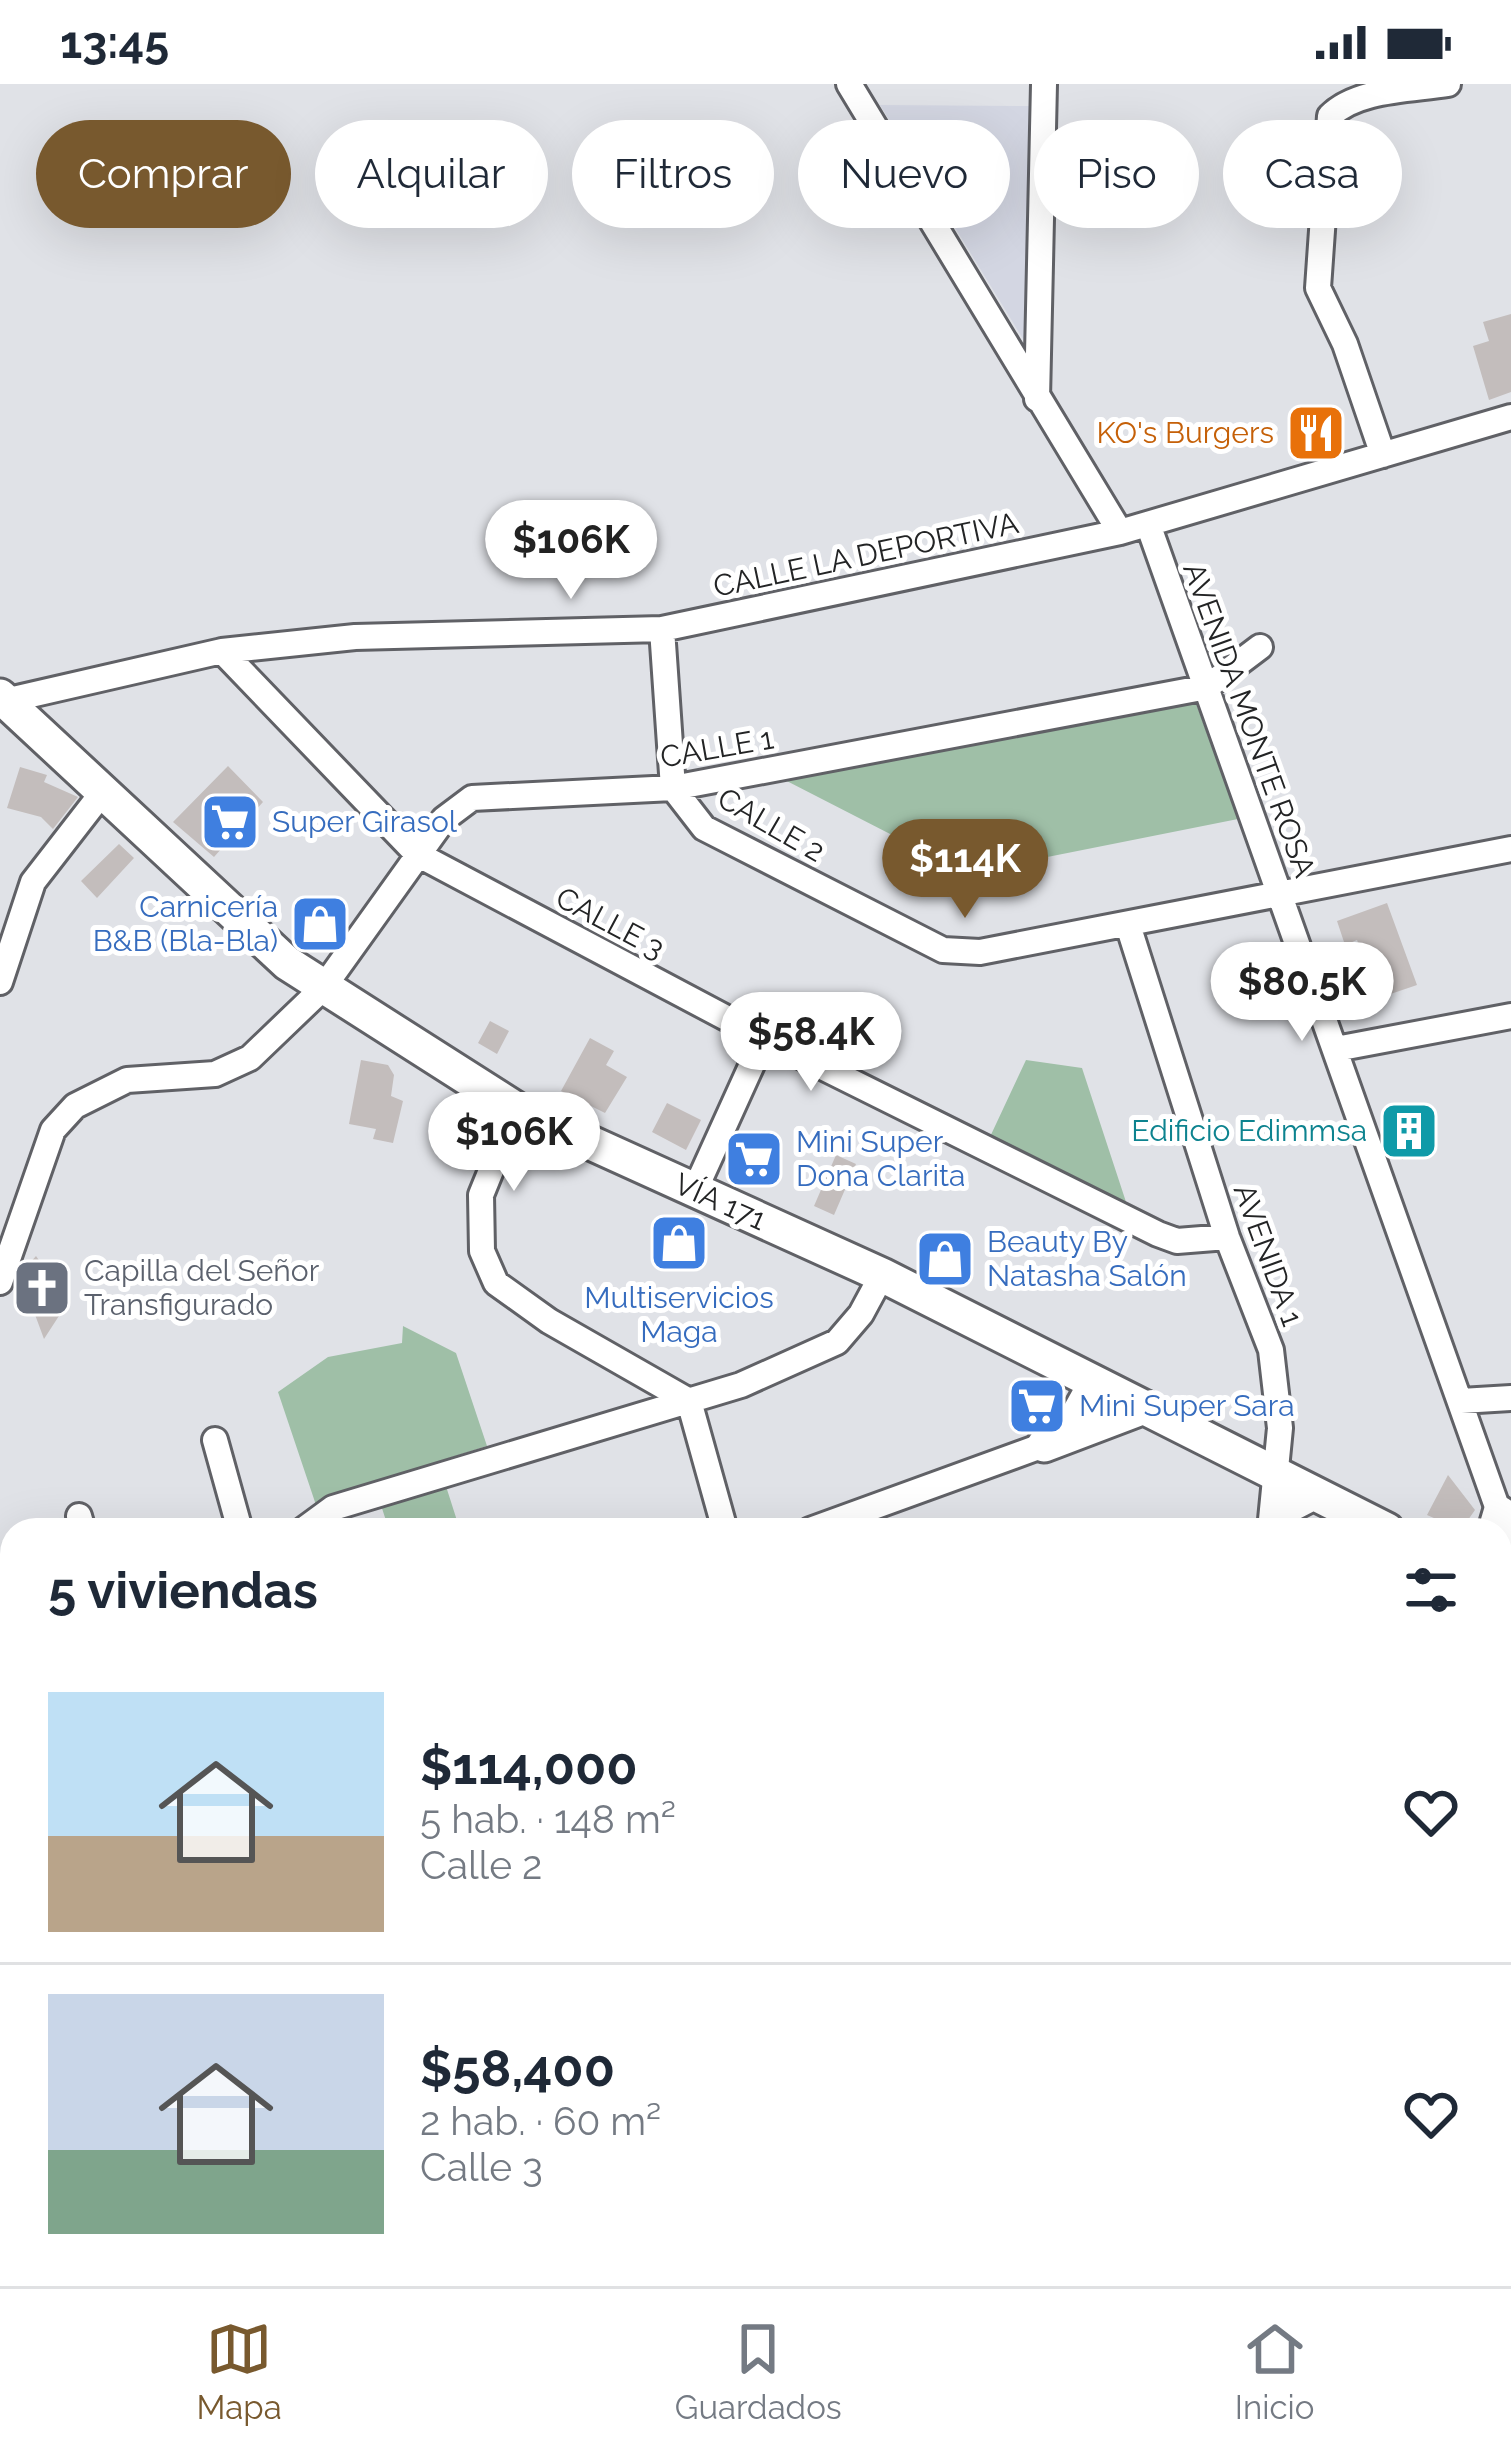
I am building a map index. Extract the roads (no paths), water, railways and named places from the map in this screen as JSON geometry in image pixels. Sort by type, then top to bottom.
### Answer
[{"type":"main road","name":"VÍA 171","points":[[2,700],[286,963],[516,1109],[882,1275],[1363,1518]]},
{"type":"main road","points":[[1044,1445],[1144,1407]]},
{"type":"main road","points":[[1279,1518],[1286,1507],[1313,1493]]},
{"type":"street","points":[[849,84],[1120,532]]},
{"type":"street","points":[[1037,399],[1044,84]]},
{"type":"street","points":[[1383,455],[1345,344],[1318,288],[1330,116],[1341,105],[1363,98],[1448,84]]},
{"type":"street","name":"CALLE LA DEPORTIVA","points":[[2,700],[222,651],[355,637],[662,629],[1120,532],[1511,417]]},
{"type":"street","name":"AVENIDA MONTE ROSA","points":[[1148,524],[1460,1401],[1496,1518]]},
{"type":"street","name":"CALLE 2","points":[[662,629],[673,788],[704,828],[943,950],[980,952],[1279,893]]},
{"type":"street","points":[[1207,687],[1260,647]]},
{"type":"street","name":"CALLE 3","points":[[222,651],[417,854],[764,1037],[1158,1234],[1177,1240],[1227,1237]]},
{"type":"street","name":"CALLE 1","points":[[0,1282],[53,1130],[75,1106],[128,1080],[215,1074],[250,1058],[323,988],[444,819],[472,799],[673,788],[1207,687]]},
{"type":"street","points":[[0,982],[33,882],[102,793]]},
{"type":"street","points":[[1279,893],[1511,849]]},
{"type":"street","name":"AVENIDA 1","points":[[1128,926],[1227,1237],[1270,1350],[1280,1427],[1272,1518]]},
{"type":"street","points":[[1336,1049],[1511,1016]]},
{"type":"street","points":[[695,1190],[764,1037]]},
{"type":"street","points":[[516,1109],[482,1195],[482,1251],[496,1283],[549,1322],[688,1400],[722,1518]]},
{"type":"street","points":[[319,1518],[333,1508],[741,1385],[837,1342],[861,1314],[882,1275]]},
{"type":"street","points":[[843,1518],[1044,1445],[1067,1425],[1092,1380]]},
{"type":"street","points":[[1460,1401],[1511,1398]]},
{"type":"street","points":[[215,1440],[237,1518]]},
{"type":"place","name":"KO's Burgers","points":[[1316,433]]},
{"type":"place","name":"Super Girasol","points":[[230,822]]},
{"type":"place","name":"Carnicería B&B (Bla-Bla)","points":[[320,924]]},
{"type":"place","name":"Edificio Edimmsa","points":[[1409,1131]]},
{"type":"place","name":"Mini Super Dona Clarita","points":[[754,1159]]},
{"type":"place","name":"Multiservicios Maga","points":[[679,1243]]},
{"type":"place","name":"Beauty By Natasha Salón","points":[[945,1259]]},
{"type":"place","name":"Capilla del Señor Transfigurado","points":[[42,1288]]},
{"type":"place","name":"Mini Super Sara","points":[[1037,1406]]}]
